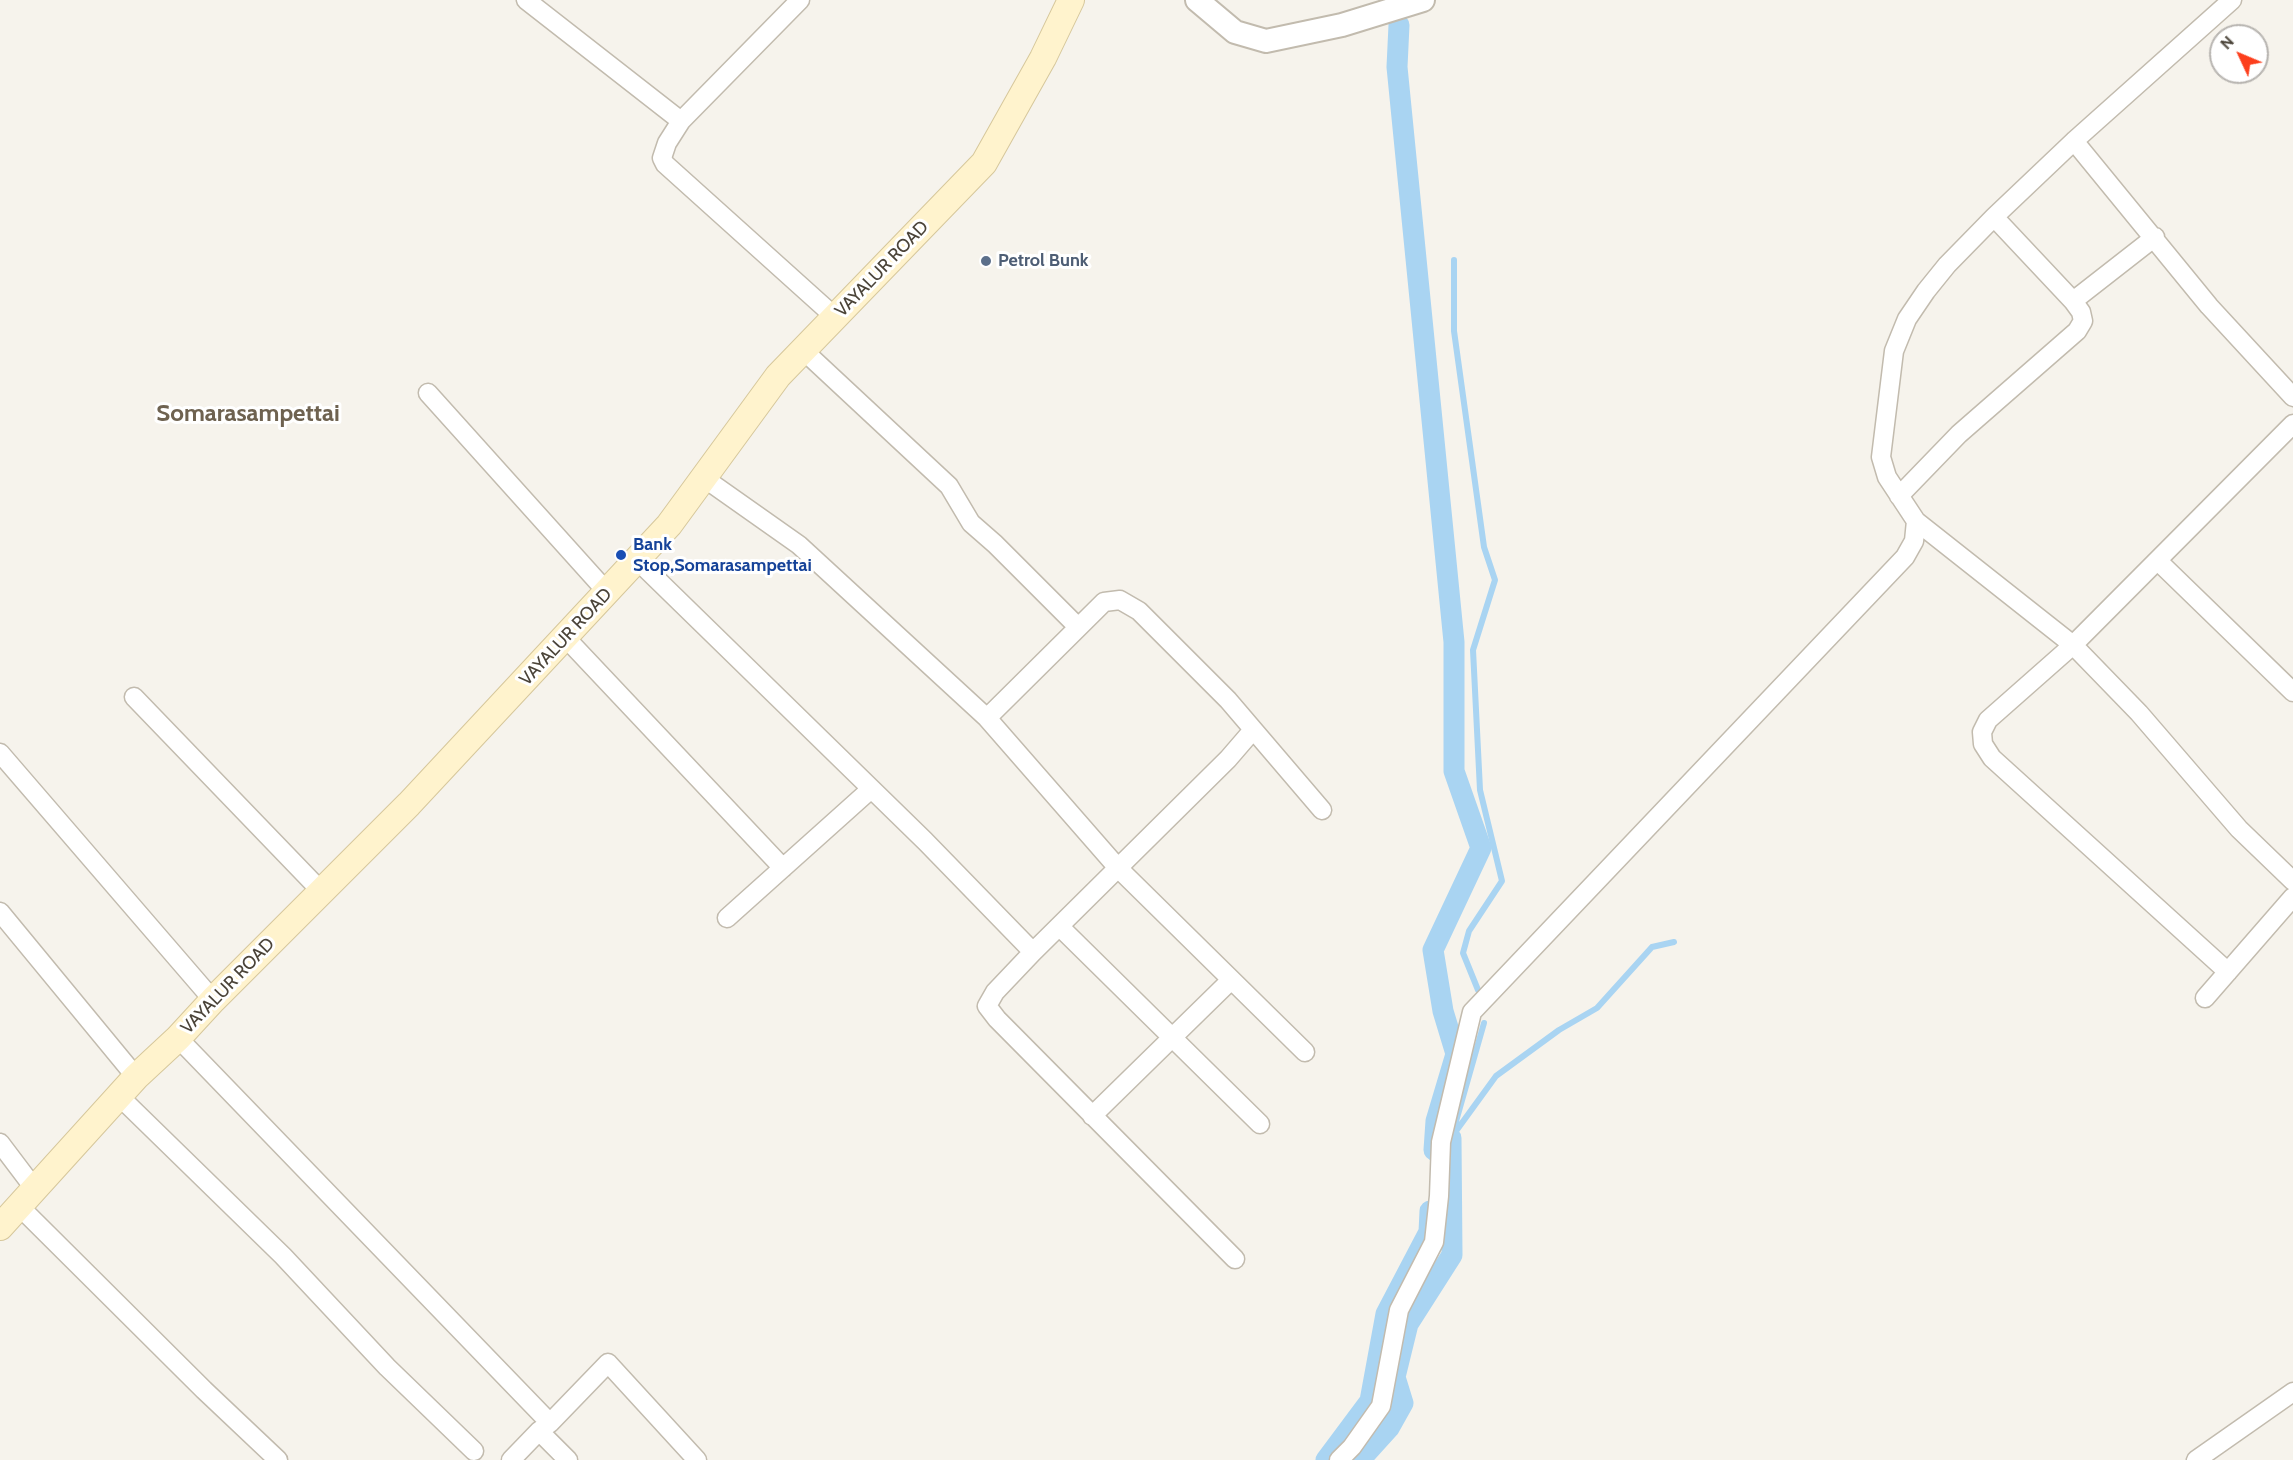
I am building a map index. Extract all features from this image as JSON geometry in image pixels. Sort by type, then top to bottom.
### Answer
[{"type":"main road","name":"VAYALUR ROAD","points":[[0,1227],[128,1087],[409,804],[669,525],[778,376],[984,163],[1043,58],[1071,0]]},
{"type":"street","points":[[526,0],[681,121]]},
{"type":"street","points":[[800,0],[681,121],[663,152],[662,158],[665,164],[835,317]]},
{"type":"street","points":[[1197,0],[1235,32],[1266,41],[1342,25],[1423,0]]},
{"type":"street","points":[[2232,0],[2074,141],[1994,217],[1947,265],[1926,291],[1907,320],[1894,351],[1881,457],[1887,477],[1916,521],[2073,645],[2139,713],[2239,829],[2293,881]]},
{"type":"street","points":[[2074,141],[2155,237],[2209,306],[2293,397]]},
{"type":"street","points":[[1899,496],[1959,434],[2077,331],[2083,321],[2081,312],[2073,301],[1994,217]]},
{"type":"street","points":[[2073,301],[2155,237]]},
{"type":"street","points":[[803,350],[949,486],[971,524],[995,544],[1077,626]]},
{"type":"street","points":[[428,393],[607,592]]},
{"type":"street","points":[[2228,972],[1992,758],[1983,744],[1982,732],[1988,720],[2073,645],[2293,424]]},
{"type":"street","points":[[704,478],[799,545],[987,718],[1118,868],[1305,1052]]},
{"type":"street","points":[[1339,1460],[1352,1447],[1381,1406],[1399,1310],[1434,1242],[1441,1142],[1472,1012],[1905,557],[1914,541],[1916,521]]},
{"type":"street","points":[[637,560],[871,789],[1033,952]]},
{"type":"street","points":[[2158,561],[2293,692]]},
{"type":"street","points":[[987,718],[1077,626],[1104,602],[1120,600],[1139,611],[1228,700],[1322,810]]},
{"type":"street","points":[[564,638],[783,868]]},
{"type":"street","points":[[134,697],[322,891]]},
{"type":"street","points":[[1235,1259],[1092,1116],[987,1006],[995,992],[1033,952],[1228,759],[1253,730]]},
{"type":"street","points":[[0,753],[213,1000]]},
{"type":"street","points":[[727,918],[871,789]]},
{"type":"street","points":[[2205,998],[2293,897]]},
{"type":"street","points":[[0,912],[128,1087],[387,1367],[474,1450]]},
{"type":"street","points":[[1060,927],[1260,1124]]},
{"type":"street","points":[[1092,1116],[1231,980]]},
{"type":"street","points":[[178,1038],[544,1427],[568,1460]]},
{"type":"street","points":[[0,1143],[26,1197],[204,1390],[278,1460]]},
{"type":"street","points":[[511,1460],[608,1364],[697,1460]]},
{"type":"street","points":[[2196,1460],[2293,1392]]},
{"type":"waterway","points":[[1399,25],[1397,67],[1454,642],[1454,771],[1481,848],[1433,950],[1443,1011],[1456,1054],[1436,1121],[1434,1150]]},
{"type":"waterway","points":[[1454,260],[1454,331],[1484,547],[1495,580],[1473,650],[1480,790],[1502,881],[1469,931],[1463,953],[1478,990]]},
{"type":"waterway","points":[[1451,1138],[1496,1076],[1559,1030],[1597,1008],[1652,947],[1674,942]]},
{"type":"waterway","points":[[1453,1132],[1484,1023]]},
{"type":"waterway","points":[[1360,1460],[1389,1428],[1403,1403],[1395,1377],[1408,1324],[1452,1255],[1451,1138]]},
{"type":"waterway","points":[[1326,1460],[1370,1401],[1386,1314],[1429,1232],[1430,1211]]},
{"type":"place","name":"Petrol Bunk","points":[[986,261]]},
{"type":"place","name":"Bank Stop,Somarasampettai","points":[[621,555]]},
{"type":"district","name":"Somarasampettai","points":[[248,414]]}]
